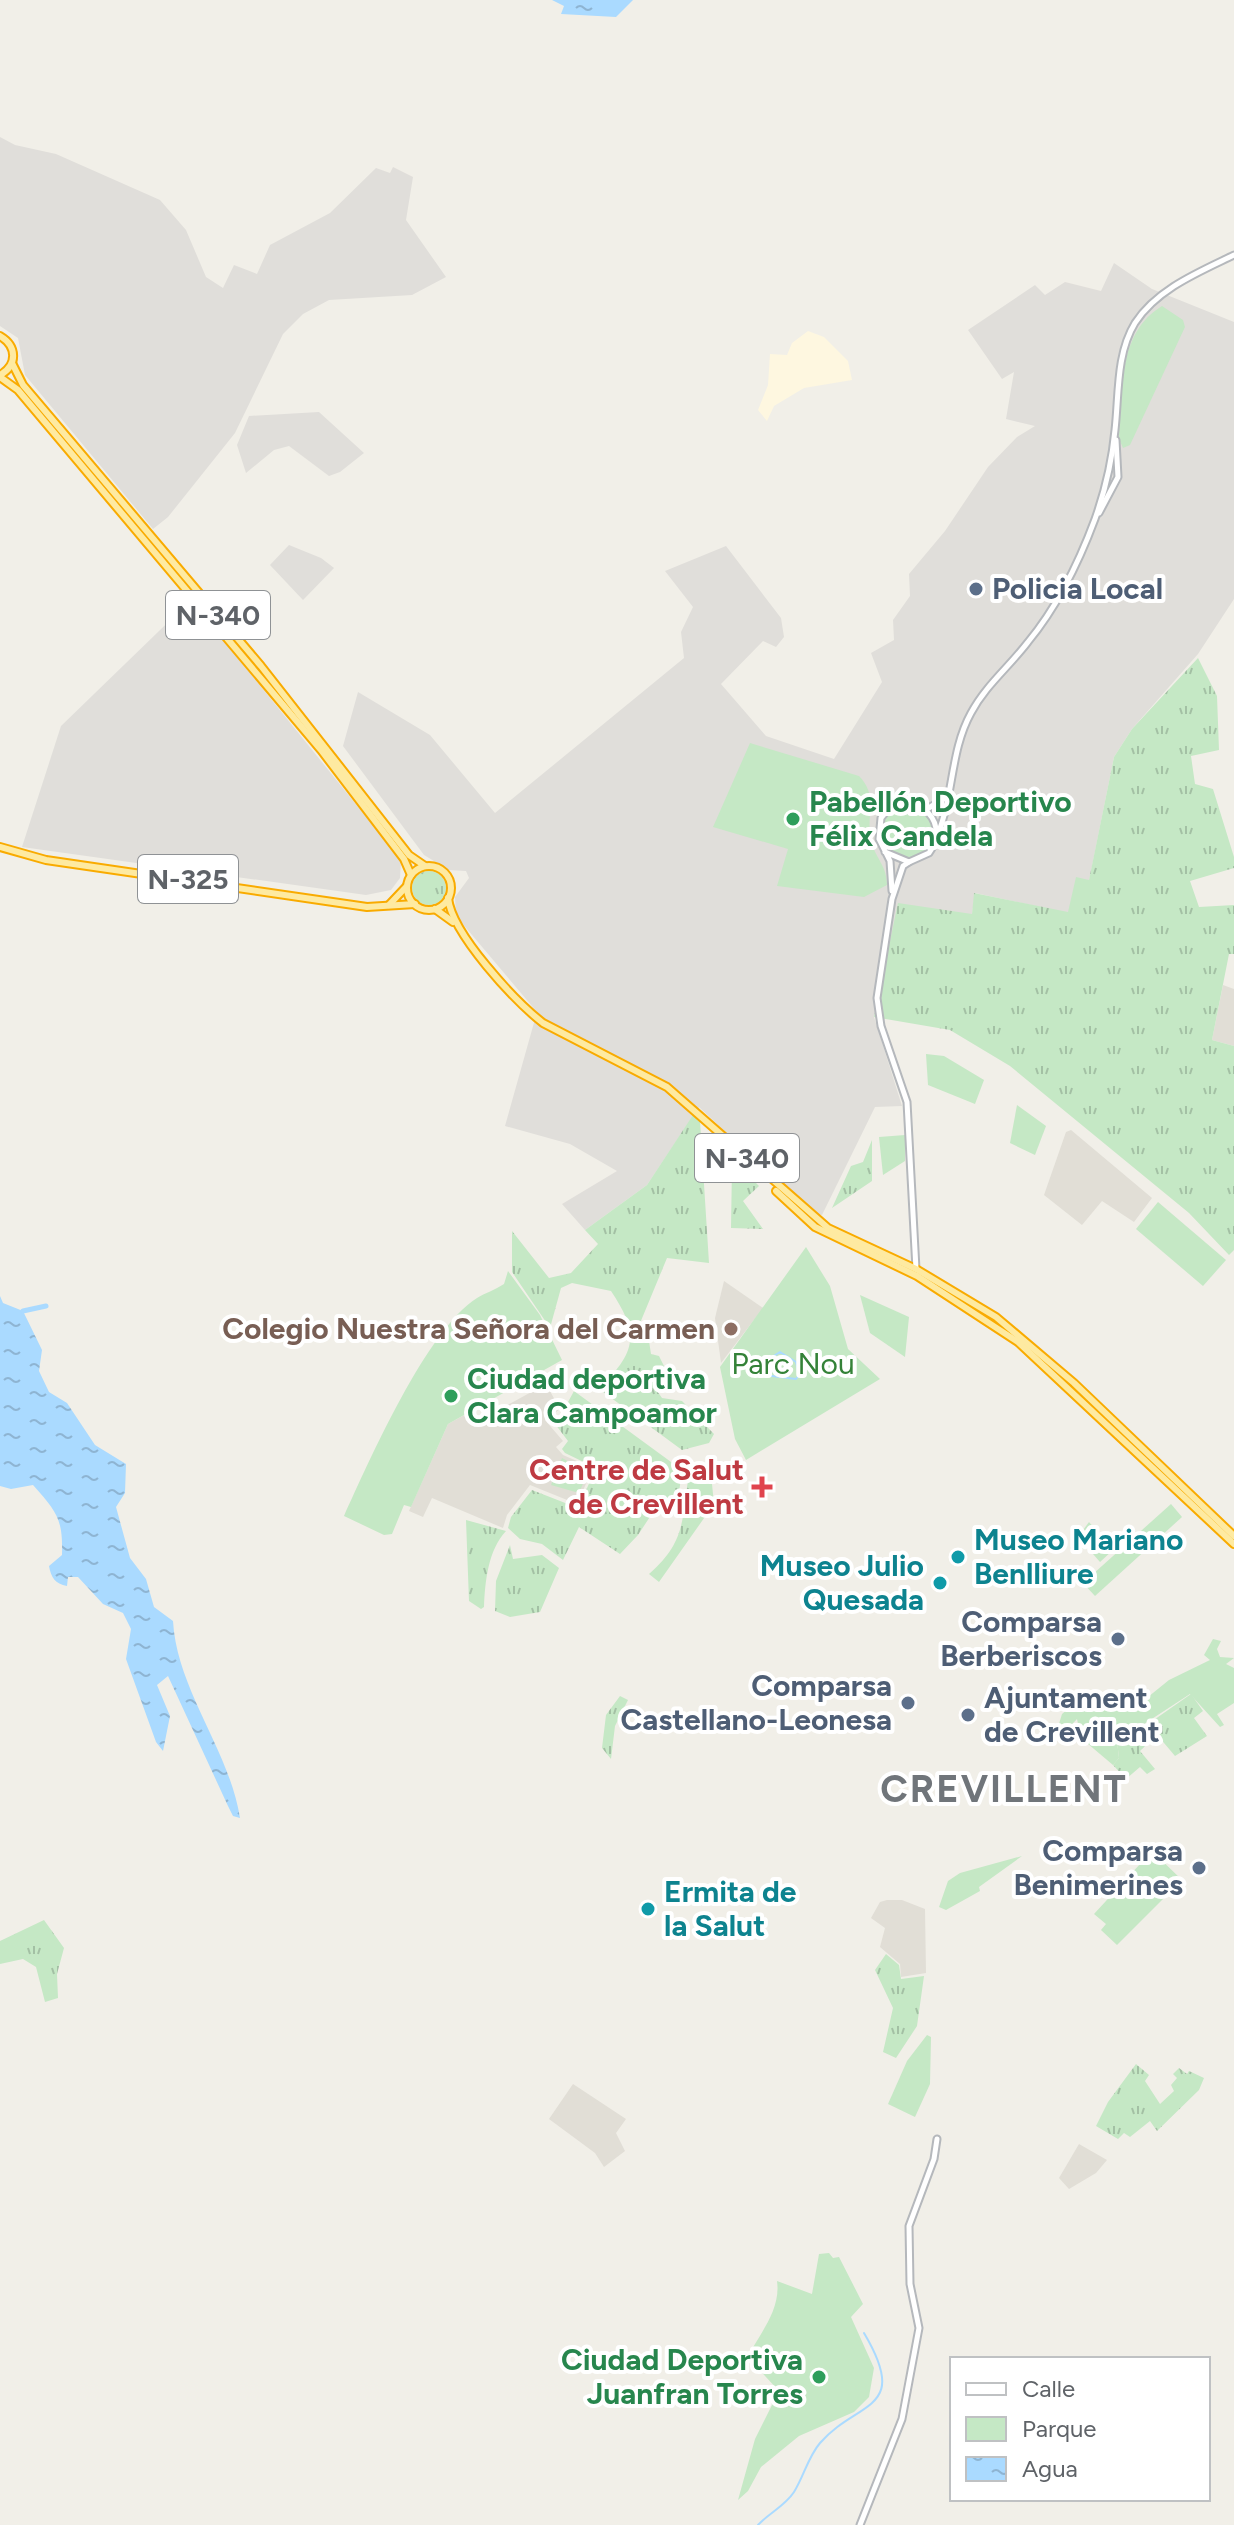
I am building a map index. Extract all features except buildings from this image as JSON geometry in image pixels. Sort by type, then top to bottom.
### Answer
[{"type":"highway","name":"N-340","points":[[0,336],[11,345],[12,363],[23,385],[279,688],[409,855],[425,866],[445,873],[450,885],[448,898],[452,915],[511,993],[543,1023],[655,1078],[676,1093],[815,1227],[916,1273],[996,1317],[1040,1352],[1234,1536]]},
{"type":"highway","name":"N-340","points":[[12,363],[0,376],[18,390],[321,750],[404,859],[411,875]]},
{"type":"highway","name":"N-325","points":[[0,847],[59,862],[377,907],[415,904]]},
{"type":"highway","points":[[415,904],[408,895],[408,884],[411,875],[425,866]]},
{"type":"highway","points":[[377,907],[395,901],[408,884]]},
{"type":"highway","points":[[435,909],[448,898]]},
{"type":"highway","name":"N-340","points":[[415,904],[435,909],[464,933]]},
{"type":"highway","name":"N-340","points":[[916,1273],[1018,1342],[1234,1544]]},
{"type":"street","points":[[1094,521],[1110,468],[1121,362],[1133,326],[1149,306],[1174,287],[1234,255]]},
{"type":"street","points":[[916,1273],[907,1102],[878,1016],[877,998],[892,899],[903,866],[929,853],[937,836],[950,794],[959,741],[968,718],[993,679],[1040,626],[1064,586],[1118,477],[1115,432]]},
{"type":"street","points":[[927,809],[950,794]]},
{"type":"street","points":[[892,899],[891,867],[878,832],[885,813],[906,802],[927,809],[933,817],[937,836]]},
{"type":"street","points":[[885,852],[892,858],[909,862]]},
{"type":"street","points":[[860,2525],[902,2419],[919,2328],[910,2284],[909,2226],[934,2159],[937,2139]]},
{"type":"shaded area","points":[[0,137],[15,145],[56,154],[160,200],[186,230],[206,277],[223,288],[234,265],[257,274],[270,245],[330,213],[376,168],[390,173],[393,167],[413,177],[406,220],[446,277],[412,295],[329,300],[303,314],[283,334],[235,433],[168,517],[153,529],[25,375],[18,338],[0,326]]},
{"type":"shaded area","points":[[1114,263],[1152,289],[1234,322],[1234,599],[1198,654],[1132,729],[1114,757],[1089,881],[1068,913],[975,893],[972,914],[874,1017],[902,1106],[875,1107],[822,1215],[813,1214],[699,1107],[647,1185],[585,1230],[562,1204],[617,1171],[570,1144],[505,1126],[537,1012],[456,916],[455,897],[469,878],[466,871],[449,870],[424,855],[343,746],[358,692],[430,735],[495,813],[684,658],[681,632],[693,607],[665,571],[726,546],[781,618],[784,637],[776,647],[763,641],[721,684],[766,736],[834,759],[882,682],[871,653],[894,640],[893,620],[910,596],[909,574],[945,531],[988,467],[1017,437],[1035,426],[1006,419],[1014,372],[1002,379],[968,330],[1035,285],[1045,295],[1065,282],[1101,291]]},
{"type":"shaded area","points":[[808,331],[824,337],[848,361],[852,380],[804,388],[774,406],[767,421],[758,410],[768,385],[770,354],[787,355],[792,343]]},
{"type":"shaded area","points":[[319,412],[364,453],[340,472],[329,476],[289,446],[274,450],[246,473],[237,445],[249,416]]},
{"type":"shaded area","points":[[289,545],[321,558],[334,568],[303,600],[270,565]]},
{"type":"shaded area","points":[[191,600],[401,860],[400,878],[391,890],[366,895],[22,847],[61,726]]},
{"type":"shaded area","points":[[1223,985],[1234,989],[1234,1046],[1212,1040]]},
{"type":"shaded area","points":[[1071,1130],[1152,1198],[1134,1222],[1102,1201],[1082,1225],[1044,1195],[1066,1132]]},
{"type":"shaded area","name":"Colegio Nuestra Señora del Carmen","points":[[724,1281],[763,1308],[721,1363],[715,1318]]},
{"type":"shaded area","points":[[546,1384],[560,1409],[545,1420],[563,1441],[556,1447],[563,1455],[593,1468],[577,1504],[530,1485],[507,1515],[503,1528],[432,1498],[423,1517],[409,1511],[448,1424],[468,1413],[475,1423]]},
{"type":"shaded area","points":[[902,1900],[925,1909],[926,1973],[901,1977],[900,1964],[880,1947],[885,1928],[871,1918],[880,1902]]},
{"type":"shaded area","points":[[573,2084],[626,2119],[616,2133],[625,2151],[604,2167],[595,2153],[549,2119]]},
{"type":"shaded area","points":[[1079,2144],[1107,2160],[1096,2173],[1069,2189],[1059,2178]]},
{"type":"green space","points":[[1162,306],[1183,320],[1185,327],[1130,445],[1123,448],[1119,439],[1122,384],[1129,348],[1147,318]]},
{"type":"green space","points":[[1198,658],[1217,696],[1219,750],[1191,756],[1195,784],[1213,789],[1234,857],[1234,868],[1190,881],[1199,907],[1234,905],[1234,954],[1229,954],[1212,1040],[1234,1046],[1234,1250],[1229,1255],[1189,1213],[1010,1066],[950,1030],[874,1017],[898,903],[972,914],[974,893],[1068,912],[1076,877],[1089,880],[1114,757],[1132,729]]},
{"type":"green space","name":"Pabellón Deportivo Félix Candela","points":[[750,743],[859,776],[869,792],[870,834],[887,885],[864,897],[777,886],[788,849],[713,827]]},
{"type":"green space","points":[[907,806],[925,814],[933,832],[925,850],[907,858],[889,850],[881,832],[889,814]]},
{"type":"green space","points":[[429,871],[441,876],[446,888],[441,900],[429,905],[417,900],[412,888],[417,876]]},
{"type":"green space","points":[[926,1054],[944,1056],[984,1080],[975,1104],[928,1085]]},
{"type":"green space","points":[[1017,1105],[1046,1126],[1035,1155],[1010,1143]]},
{"type":"green space","points":[[693,1115],[700,1121],[709,1263],[667,1258],[638,1328],[649,1341],[651,1354],[659,1356],[665,1368],[655,1388],[662,1398],[682,1401],[714,1434],[709,1443],[682,1450],[599,1389],[627,1354],[630,1343],[627,1320],[611,1291],[572,1283],[561,1288],[550,1328],[512,1272],[512,1231],[549,1278],[571,1273],[598,1244],[585,1230],[647,1185]]},
{"type":"green space","points":[[905,1135],[905,1161],[883,1175],[879,1137]]},
{"type":"green space","points":[[872,1140],[872,1181],[832,1208],[851,1166],[863,1162]]},
{"type":"green space","points":[[737,1164],[759,1186],[743,1201],[763,1229],[731,1228],[732,1165]]},
{"type":"green space","points":[[1158,1202],[1226,1260],[1203,1286],[1136,1229]]},
{"type":"green space","name":"Parc Nou","points":[[806,1247],[830,1286],[848,1349],[880,1379],[746,1460],[735,1439],[720,1367]]},
{"type":"green space","name":"Ciudad deportiva Clara Campoamor","points":[[508,1271],[540,1315],[562,1360],[448,1424],[411,1507],[404,1505],[392,1534],[384,1535],[344,1516],[401,1398],[439,1337],[458,1314],[477,1298],[504,1284]]},
{"type":"green space","points":[[860,1295],[909,1317],[905,1357],[870,1333]]},
{"type":"green space","points":[[574,1391],[682,1470],[677,1508],[659,1503],[638,1535],[620,1554],[579,1527],[563,1560],[542,1544],[520,1539],[508,1528],[511,1517],[532,1490],[578,1508],[596,1468],[565,1453],[562,1449],[568,1441],[552,1420],[561,1415]]},
{"type":"green space","points":[[562,1458],[588,1472],[579,1493],[551,1485]]},
{"type":"green space","points":[[689,1473],[712,1484],[714,1504],[659,1582],[649,1574],[676,1540],[683,1517]]},
{"type":"green space","points":[[1171,1504],[1182,1517],[1095,1596],[1083,1583]]},
{"type":"green space","points":[[466,1520],[506,1531],[491,1557],[484,1607],[481,1609],[469,1601]]},
{"type":"green space","points":[[1089,1522],[1113,1550],[1100,1562],[1086,1546],[1076,1554],[1070,1548]]},
{"type":"green space","points":[[510,1545],[513,1559],[542,1555],[559,1568],[540,1612],[510,1617],[495,1611],[496,1581]]},
{"type":"green space","points":[[1213,1639],[1221,1641],[1217,1649],[1220,1657],[1234,1658],[1226,1664],[1234,1668],[1234,1703],[1217,1714],[1224,1725],[1220,1727],[1190,1694],[1138,1728],[1134,1725],[1117,1741],[1119,1758],[1113,1765],[1081,1738],[1077,1719],[1058,1739],[1051,1732],[1058,1727],[1062,1714],[1082,1697],[1093,1700],[1148,1697],[1169,1680],[1210,1660],[1204,1655]]},
{"type":"green space","points":[[1191,1694],[1203,1711],[1194,1718],[1207,1736],[1175,1756],[1148,1724]]},
{"type":"green space","points":[[620,1696],[628,1700],[615,1726],[611,1759],[602,1748],[606,1715]]},
{"type":"green space","points":[[1135,1724],[1142,1727],[1151,1740],[1140,1751],[1155,1769],[1147,1774],[1140,1767],[1126,1779],[1113,1765],[1119,1758],[1117,1741]]},
{"type":"green space","points":[[1152,1851],[1182,1880],[1117,1945],[1101,1930],[1106,1924],[1094,1914]]},
{"type":"green space","points":[[1022,1856],[979,1887],[980,1891],[946,1910],[939,1907],[948,1881],[960,1873]]},
{"type":"green space","points":[[44,1920],[64,1948],[57,1974],[58,1998],[45,2002],[36,1967],[23,1959],[0,1964],[0,1941]]},
{"type":"green space","points":[[886,1954],[899,1965],[901,1979],[924,1976],[917,2026],[896,2058],[883,2052],[893,2008],[875,1970]]},
{"type":"green space","points":[[927,2035],[931,2037],[930,2084],[915,2117],[888,2104],[907,2061]]},
{"type":"green space","points":[[1136,2064],[1149,2075],[1145,2081],[1160,2104],[1174,2091],[1171,2085],[1177,2078],[1173,2074],[1179,2068],[1187,2074],[1189,2071],[1204,2078],[1199,2090],[1157,2131],[1150,2121],[1130,2137],[1124,2133],[1118,2139],[1096,2126],[1108,2102]]},
{"type":"green space","name":"Ciudad Deportiva Juanfran Torres","points":[[829,2253],[833,2258],[839,2257],[863,2304],[851,2317],[874,2368],[869,2397],[854,2412],[799,2436],[761,2467],[748,2491],[738,2500],[755,2439],[779,2391],[751,2361],[750,2353],[773,2311],[777,2281],[812,2294],[819,2254]]},
{"type":"water","points":[[552,0],[633,0],[616,17],[561,14],[564,6]]},
{"type":"water","points":[[0,1296],[3,1303],[23,1311],[42,1350],[39,1371],[49,1392],[67,1403],[95,1445],[126,1464],[125,1493],[116,1507],[130,1558],[146,1579],[154,1607],[173,1621],[184,1671],[225,1768],[240,1818],[233,1816],[168,1676],[157,1685],[170,1716],[163,1751],[156,1742],[126,1659],[131,1629],[123,1613],[103,1604],[78,1577],[68,1577],[67,1586],[59,1584],[52,1577],[49,1566],[62,1555],[62,1543],[60,1524],[48,1502],[33,1485],[11,1489],[0,1486]]},
{"type":"waterway","points":[[23,1311],[46,1306]]},
{"type":"waterway","points":[[780,1352],[796,1362],[799,1375],[796,1379],[764,1375],[762,1365],[766,1362],[768,1369],[779,1373],[772,1357],[780,1352]]},
{"type":"waterway","points":[[758,2525],[790,2497],[820,2443],[834,2429],[874,2402],[882,2377],[864,2333]]},
{"type":"place","name":"Policia Local","points":[[976,589]]},
{"type":"place","name":"Pabellón Deportivo Félix Candela","points":[[793,819]]},
{"type":"place","name":"Colegio Nuestra Señora del Carmen","points":[[731,1329]]},
{"type":"place","name":"Ciudad deportiva Clara Campoamor","points":[[451,1396]]},
{"type":"place","name":"Centre de Salut de Crevillent","points":[[762,1487]]},
{"type":"place","name":"Museo Mariano Benlliure","points":[[958,1557]]},
{"type":"place","name":"Museo Julio Quesada","points":[[940,1583]]},
{"type":"place","name":"Comparsa Berberiscos","points":[[1118,1639]]},
{"type":"place","name":"Comparsa Castellano-Leonesa","points":[[908,1703]]},
{"type":"place","name":"Ajuntament de Crevillent","points":[[968,1715]]},
{"type":"place","name":"Comparsa Benimerines","points":[[1199,1868]]},
{"type":"place","name":"Ermita de la Salut","points":[[648,1909]]},
{"type":"place","name":"Ciudad Deportiva Juanfran Torres","points":[[819,2377]]},
{"type":"district","name":"CREVILLENT","points":[[1004,1789]]}]
